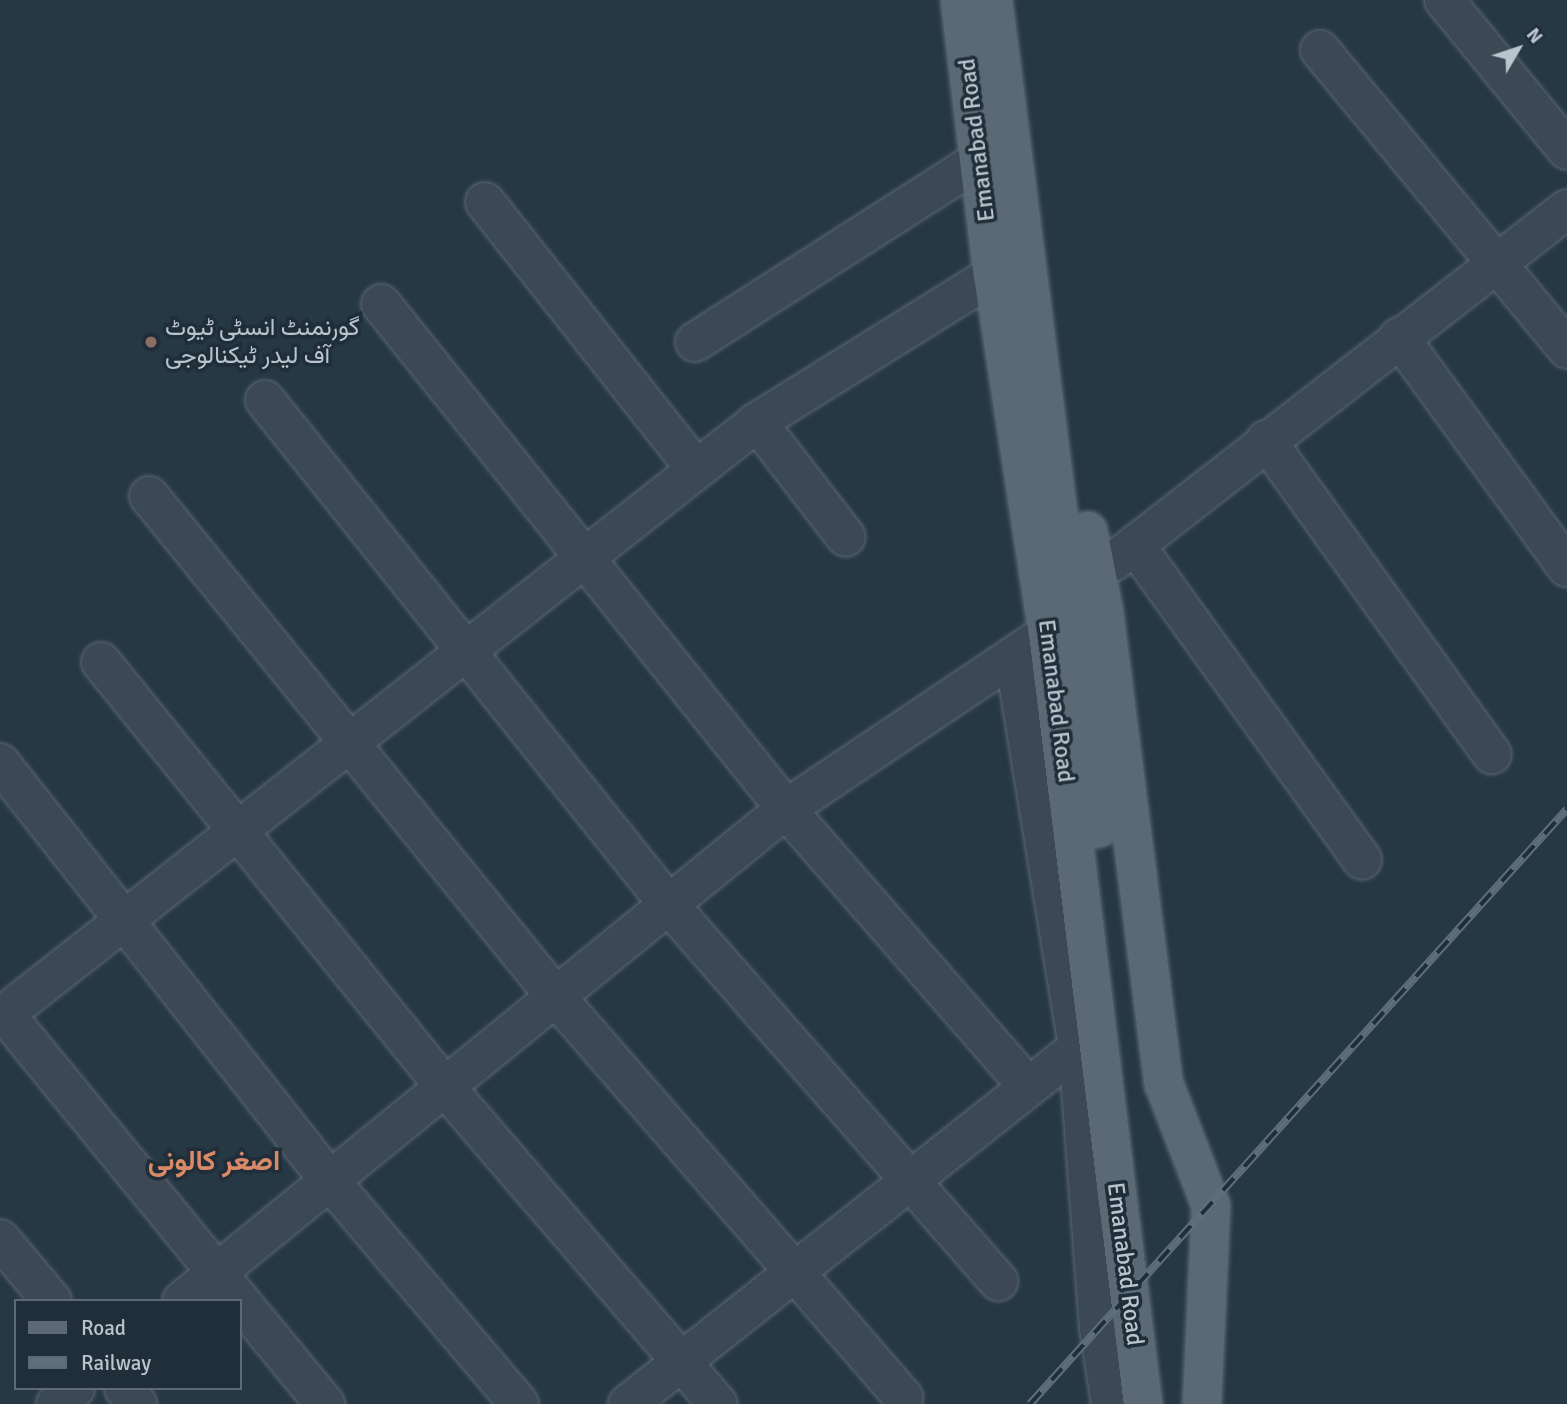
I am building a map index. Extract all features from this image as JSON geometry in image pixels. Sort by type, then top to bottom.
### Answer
[{"type":"main road","name":"Emanabad Road","points":[[960,0],[980,160],[1007,264],[1075,611],[1163,1404]]},
{"type":"main road","name":"Emanabad Road","points":[[993,0],[1007,264],[1048,633],[1143,1404]]},
{"type":"main road","points":[[1007,264],[1052,320],[1096,575],[1164,1084],[1210,1206],[1202,1404]]},
{"type":"street","points":[[1444,0],[1567,150]]},
{"type":"street","points":[[1320,50],[1498,262],[1567,349]]},
{"type":"street","points":[[695,342],[980,160]]},
{"type":"street","points":[[485,202],[696,469]]},
{"type":"street","points":[[1096,575],[1266,440],[1567,209]]},
{"type":"street","points":[[232,1292],[3,1016],[757,422],[1007,264]]},
{"type":"street","points":[[381,304],[786,809],[1027,1085]]},
{"type":"street","points":[[1399,337],[1567,567]]},
{"type":"street","points":[[265,400],[669,905],[998,1281]]},
{"type":"street","points":[[757,422],[846,537]]},
{"type":"street","points":[[1266,440],[1492,754]]},
{"type":"street","points":[[149,496],[352,741],[556,997],[792,1273],[903,1397]]},
{"type":"street","points":[[1135,545],[1362,860]]},
{"type":"street","points":[[193,1299],[232,1292],[330,1181],[786,809],[1048,633]]},
{"type":"street","points":[[1014,656],[1078,1048],[1099,1328],[1111,1404]]},
{"type":"street","points":[[101,662],[445,1087],[718,1404]]},
{"type":"street","points":[[0,763],[330,1181],[519,1404]]},
{"type":"street","points":[[628,1404],[1027,1085],[1078,1048]]},
{"type":"street","points":[[0,1239],[50,1299]]},
{"type":"street","points":[[242,1304],[325,1404]]},
{"type":"street","points":[[56,1404],[73,1390]]},
{"type":"street","points":[[126,1390],[137,1404]]},
{"type":"railway","points":[[1030,1404],[1567,809]]},
{"type":"place","name":"گورنمنٹ انسٹی ٹیوٹ آف لیدر ٹیکنالوجی","points":[[151,342]]},
{"type":"district","name":"اصغر کالونی","points":[[214,1161]]}]
